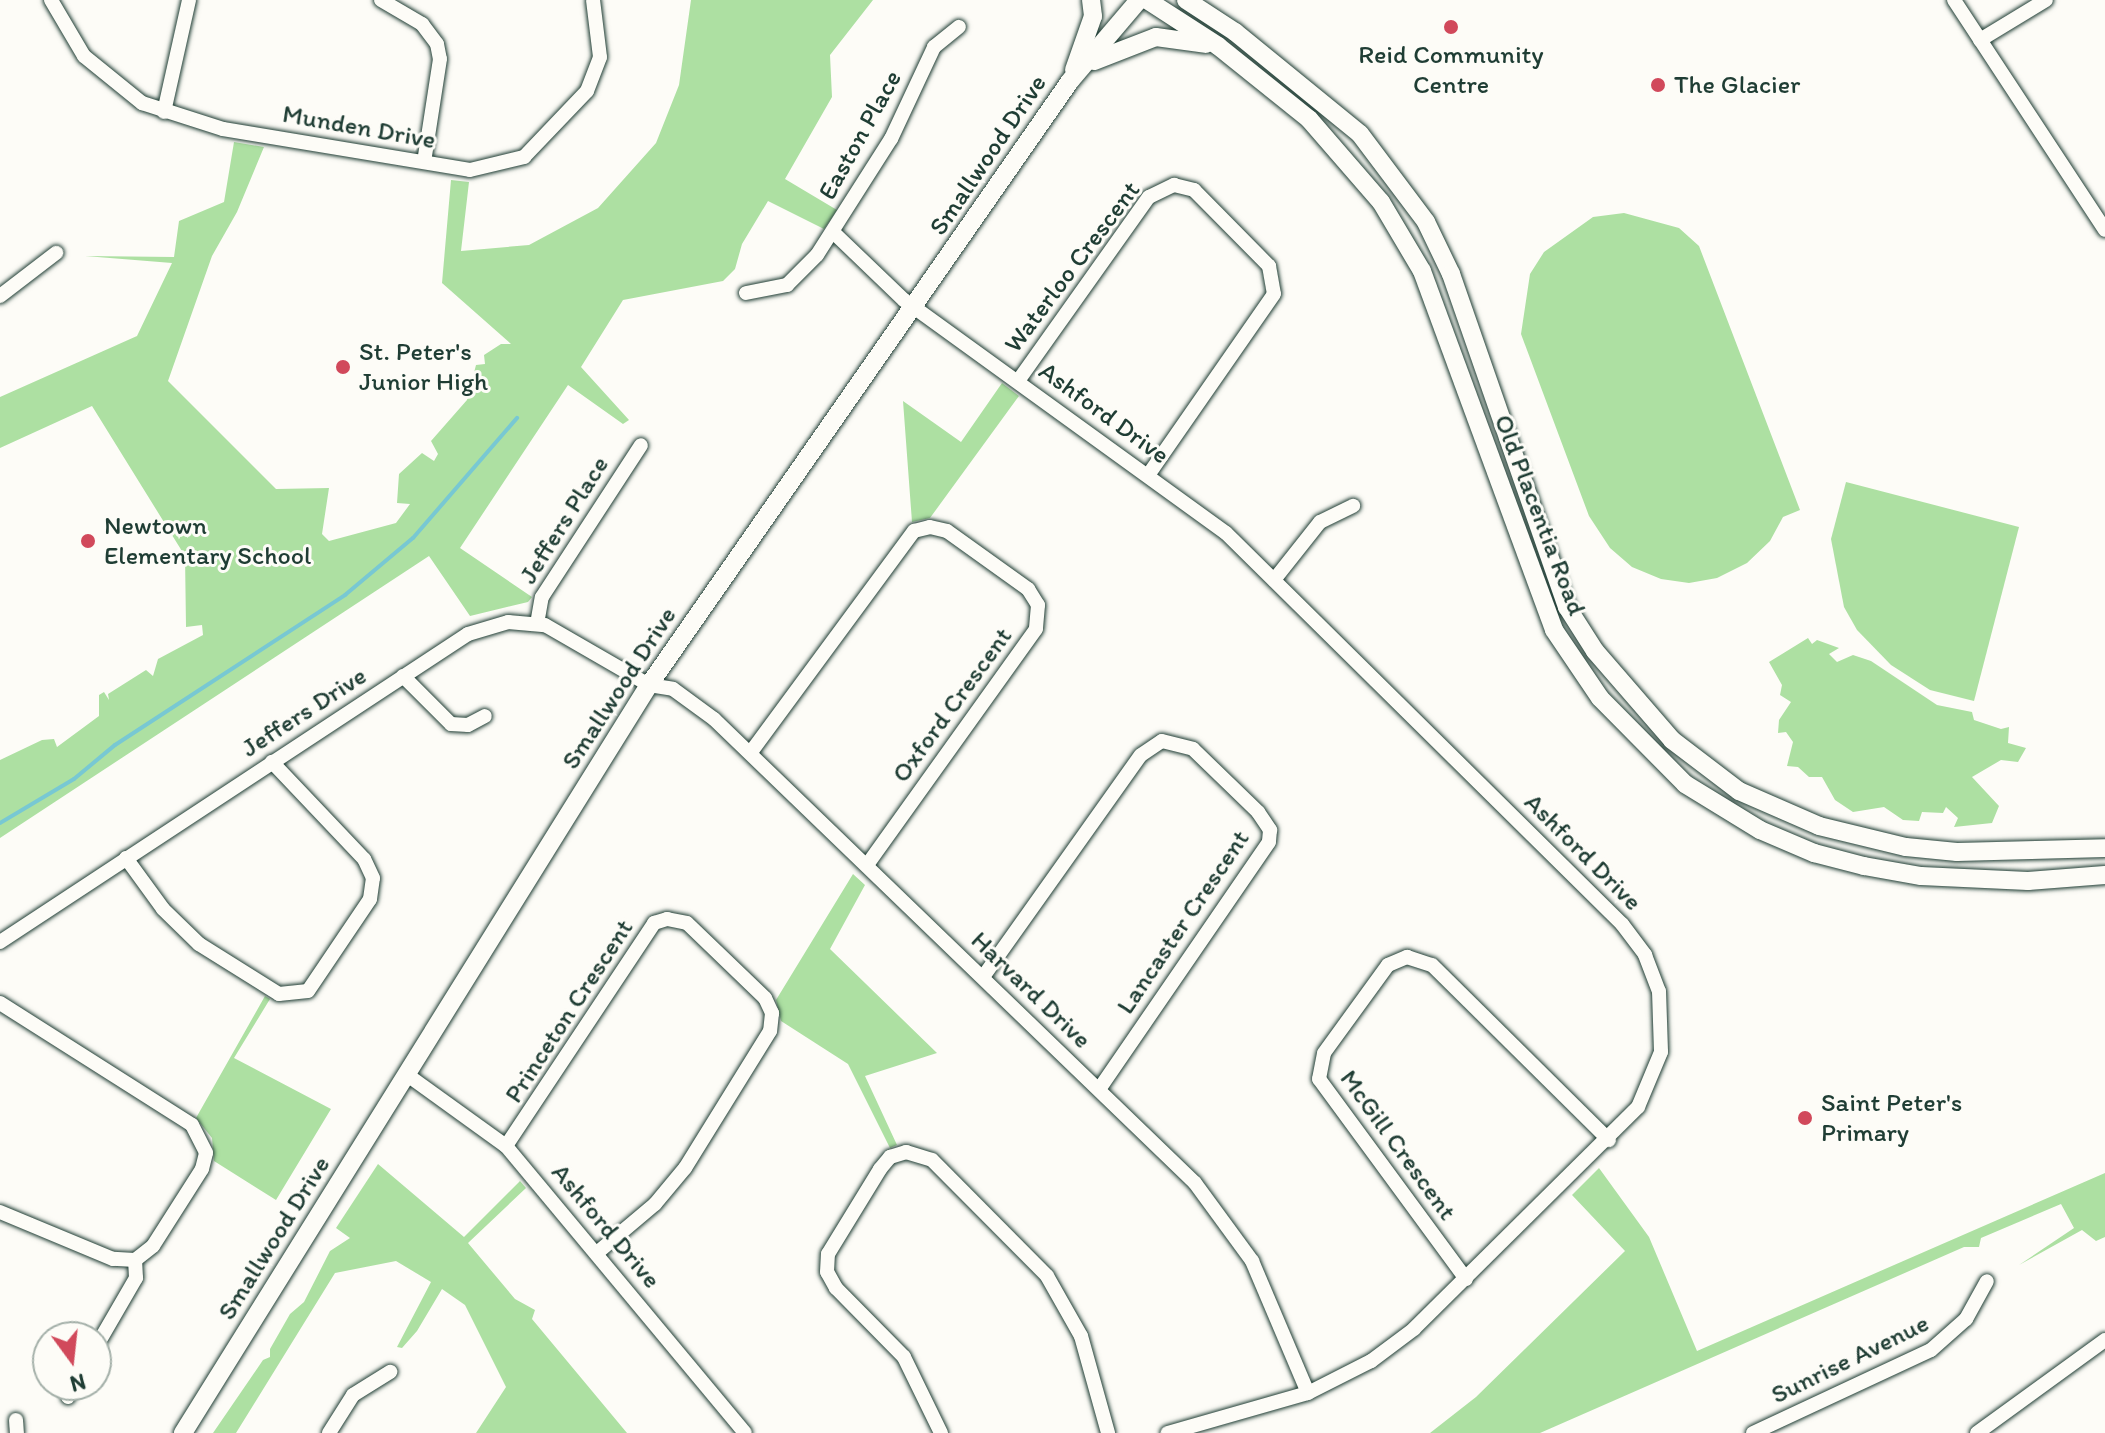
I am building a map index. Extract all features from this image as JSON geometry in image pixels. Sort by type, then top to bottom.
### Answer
[{"type":"main road","points":[[1070,81],[1093,16],[1091,0]]},
{"type":"main road","name":"Smallwood Drive","points":[[183,1433],[649,685],[915,308],[1070,81],[1139,0]]},
{"type":"main road","name":"Old Placentia Road","points":[[1147,0],[1218,46],[1309,119],[1381,202],[1422,271],[1554,630],[1600,698],[1685,784],[1760,830],[1864,866],[1921,876],[2028,881],[2105,875]]},
{"type":"main road","name":"Old Placentia Road","points":[[1186,0],[1235,32],[1360,134],[1426,222],[1451,274],[1567,607],[1595,651],[1672,740],[1739,791],[1833,829],[1906,847],[1957,852],[2105,848]]},
{"type":"main road","points":[[1213,0],[1221,21],[1235,32]]},
{"type":"main road","points":[[1070,81],[1103,54],[1156,37],[1218,46]]},
{"type":"street","name":"Munden Drive","points":[[51,0],[68,32],[101,74],[133,98],[164,112],[223,129],[470,170],[524,157],[574,107],[596,77],[600,38],[593,0]]},
{"type":"street","points":[[164,112],[189,0]]},
{"type":"street","points":[[381,0],[422,24],[437,44],[440,59],[424,162]]},
{"type":"street","points":[[1954,0],[2105,230]]},
{"type":"street","points":[[1980,40],[2046,0]]},
{"type":"street","name":"Easton Place","points":[[746,293],[787,285],[833,232],[898,128],[934,47],[959,27]]},
{"type":"street","name":"Waterloo Crescent","points":[[1018,381],[1149,197],[1174,185],[1194,190],[1269,266],[1274,294],[1148,475]]},
{"type":"street","name":"Easton Place","points":[[833,232],[915,308]]},
{"type":"street","points":[[0,296],[56,253]]},
{"type":"street","name":"Ashford Drive","points":[[915,308],[1226,533],[1638,944],[1659,991],[1661,1052],[1645,1097],[1609,1140],[1466,1279],[1381,1355],[1308,1393],[1168,1433]]},
{"type":"street","name":"Jeffers Place","points":[[537,624],[542,597],[641,445]]},
{"type":"street","points":[[1274,580],[1320,522],[1353,506]]},
{"type":"street","name":"Oxford Crescent","points":[[751,752],[914,531],[930,527],[947,531],[1032,594],[1039,611],[1036,629],[867,865]]},
{"type":"street","name":"Jeffers Drive","points":[[0,942],[477,629],[508,622],[537,624],[568,635],[649,685]]},
{"type":"street","points":[[403,676],[451,724],[468,725],[485,716]]},
{"type":"street","name":"Harvard Drive","points":[[649,685],[673,689],[751,752],[1195,1183],[1232,1230],[1265,1287],[1308,1393]]},
{"type":"street","name":"Lancaster Crescent","points":[[983,977],[1141,755],[1162,741],[1193,749],[1258,812],[1270,830],[1269,842],[1099,1089]]},
{"type":"street","points":[[126,858],[163,909],[199,944],[279,994],[308,991],[370,899],[373,878],[364,859],[272,762]]},
{"type":"street","name":"Princeton Crescent","points":[[506,1146],[654,923],[667,919],[687,923],[765,998],[772,1013],[770,1031],[685,1168],[645,1213],[598,1252]]},
{"type":"street","name":"McGill Crescent","points":[[1466,1279],[1319,1079],[1324,1053],[1388,965],[1407,957],[1432,965],[1609,1140]]},
{"type":"street","points":[[0,1003],[192,1125],[202,1138],[206,1153],[202,1169],[153,1246],[135,1260],[113,1259],[0,1212]]},
{"type":"street","name":"Ashford Drive","points":[[406,1074],[506,1146],[598,1252],[745,1433]]},
{"type":"street","points":[[941,1433],[904,1357],[836,1288],[827,1272],[828,1254],[880,1169],[890,1157],[906,1152],[932,1160],[1047,1276],[1081,1336],[1108,1433]]},
{"type":"street","points":[[111,1321],[136,1278],[135,1260]]},
{"type":"street","name":"Sunrise Avenue","points":[[1753,1433],[1931,1350],[1966,1319],[1987,1281]]},
{"type":"street","points":[[1977,1433],[2105,1340]]},
{"type":"street","points":[[329,1433],[353,1395],[390,1372]]},
{"type":"green space","points":[[691,0],[873,0],[830,55],[832,97],[785,179],[837,210],[824,229],[768,201],[742,244],[735,269],[723,281],[623,300],[581,367],[629,420],[623,424],[568,385],[460,548],[532,597],[528,602],[470,616],[429,556],[0,838],[0,760],[42,740],[54,739],[57,747],[99,716],[99,695],[104,692],[109,700],[108,694],[146,670],[153,676],[158,659],[203,635],[202,625],[186,627],[185,556],[92,406],[0,448],[0,397],[137,336],[172,263],[85,256],[174,257],[179,221],[224,202],[234,142],[264,147],[237,212],[212,256],[168,381],[276,489],[329,488],[322,534],[329,541],[396,523],[410,504],[397,503],[399,474],[422,453],[434,461],[438,454],[431,441],[467,400],[476,365],[485,364],[484,355],[501,344],[511,344],[442,283],[451,180],[469,182],[461,251],[529,245],[598,208],[656,143],[679,85]]},
{"type":"green space","points":[[1624,213],[1679,228],[1699,246],[1800,510],[1783,517],[1770,541],[1747,563],[1717,578],[1689,583],[1661,579],[1632,567],[1610,548],[1589,516],[1521,334],[1530,274],[1544,252],[1593,217]]},
{"type":"green space","points":[[1002,383],[1019,396],[930,518],[912,522],[903,401],[961,442]]},
{"type":"green space","points":[[1846,482],[2019,527],[1974,701],[1930,690],[1891,665],[1857,630],[1844,607],[1831,539]]},
{"type":"green space","points":[[1808,638],[1812,644],[1817,640],[1839,648],[1829,654],[1837,662],[1853,655],[1871,661],[1937,705],[1972,712],[1974,720],[2001,729],[2009,727],[2008,743],[2026,748],[2018,762],[2001,760],[1972,777],[1999,806],[1992,823],[1954,827],[1958,818],[1946,807],[1943,813],[1922,812],[1919,821],[1903,820],[1884,807],[1853,812],[1835,800],[1822,777],[1809,777],[1798,767],[1787,766],[1793,742],[1786,732],[1778,733],[1779,720],[1791,702],[1780,695],[1782,685],[1769,662]]},
{"type":"green space","points":[[853,874],[865,885],[830,949],[937,1053],[865,1076],[897,1145],[890,1148],[848,1064],[781,1021],[776,1000]]},
{"type":"green space","points":[[265,996],[270,999],[234,1058],[331,1109],[276,1200],[214,1161],[212,1138],[196,1118]]},
{"type":"green space","points":[[378,1164],[464,1237],[520,1181],[526,1188],[468,1243],[515,1299],[535,1310],[532,1319],[627,1433],[476,1433],[506,1387],[465,1305],[442,1289],[417,1331],[402,1348],[397,1347],[431,1282],[396,1261],[335,1273],[236,1433],[213,1433],[263,1360],[270,1357],[270,1349],[290,1314],[304,1302],[330,1251],[350,1238],[336,1228]]},
{"type":"green space","points":[[1599,1168],[1649,1237],[1697,1351],[2105,1173],[2105,1237],[2096,1241],[2082,1230],[2019,1265],[2074,1228],[2061,1204],[1981,1238],[1979,1247],[1964,1247],[1540,1433],[1430,1433],[1476,1397],[1625,1251],[1572,1195]]},
{"type":"waterway","points":[[0,823],[74,779],[115,745],[345,595],[413,538],[517,418]]},
{"type":"place","name":"Reid Community Centre","points":[[1451,27]]},
{"type":"place","name":"The Glacier","points":[[1658,85]]},
{"type":"place","name":"St. Peter's Junior High","points":[[343,367]]},
{"type":"place","name":"Newtown Elementary School","points":[[88,541]]},
{"type":"place","name":"Saint Peter's Primary","points":[[1805,1118]]}]
